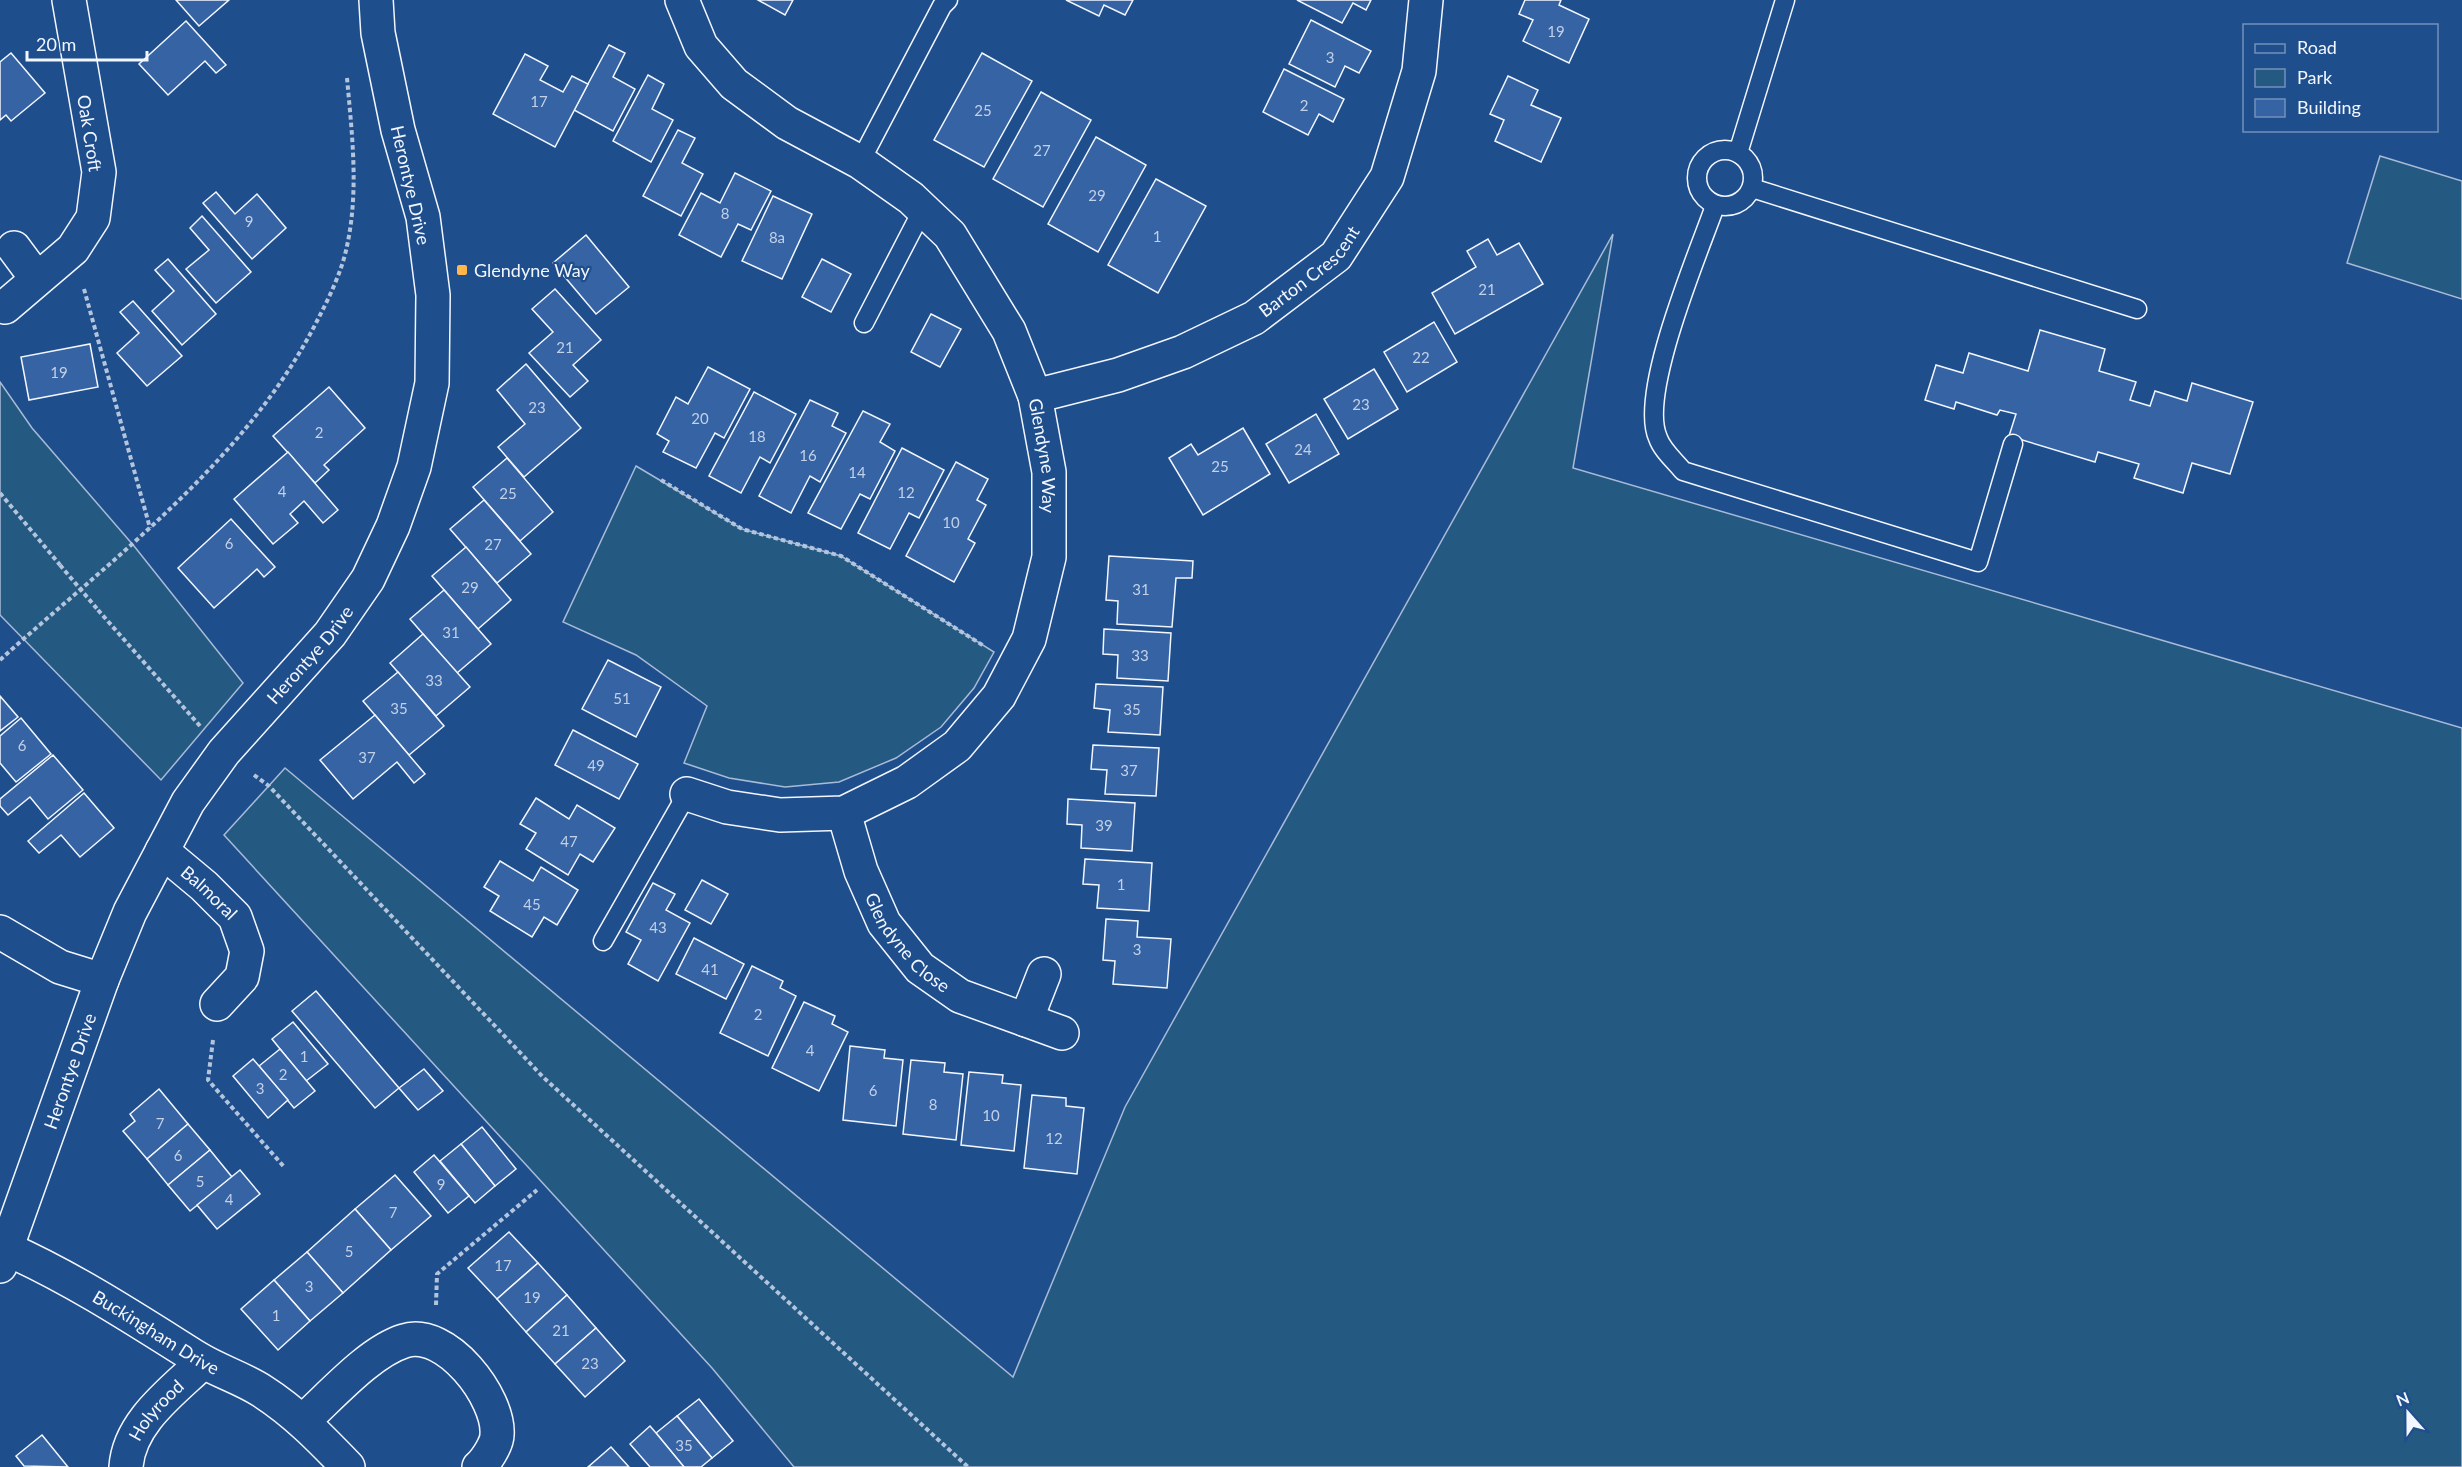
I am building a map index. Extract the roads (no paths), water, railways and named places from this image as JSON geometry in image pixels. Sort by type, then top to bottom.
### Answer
[{"type":"street","name":"Oak Croft","points":[[5,307],[73,249],[93,218],[99,172],[69,0]]},
{"type":"street","name":"Herontye Drive","points":[[3,1258],[102,980],[130,912],[188,802],[224,752],[330,634],[368,579],[393,526],[414,467],[432,383],[433,295],[423,217],[398,130],[378,33],[376,0]]},
{"type":"street","name":"Glendyne Way","points":[[682,0],[701,46],[734,84],[787,123],[860,162],[923,209],[950,235],[1009,330],[1035,396],[1049,472],[1048,557],[1029,639],[999,696],[957,746],[907,782],[844,813],[780,815],[727,807],[687,794]]},
{"type":"street","name":"Barton Crescent","points":[[1035,396],[1118,375],[1183,352],[1254,318],[1336,256],[1387,177],[1419,72],[1426,0]]},
{"type":"street","points":[[14,248],[37,279]]},
{"type":"street","name":"Glendyne Close","points":[[844,813],[861,871],[884,923],[920,968],[960,996],[1062,1033]]},
{"type":"street","name":"Balmoral","points":[[162,852],[204,886],[235,917],[247,951],[242,977],[217,1004]]},
{"type":"street","points":[[0,932],[60,967],[102,980]]},
{"type":"street","points":[[1026,1020],[1044,974]]},
{"type":"street","name":"Buckingham Drive","points":[[3,1258],[53,1269],[102,1297],[204,1362],[262,1390],[303,1421],[348,1467]]},
{"type":"street","points":[[303,1421],[378,1353],[406,1340],[434,1341],[461,1361],[492,1405],[497,1436],[484,1463],[479,1467]]},
{"type":"street","name":"Holyrood","points":[[126,1467],[127,1453],[140,1424],[204,1362]]},
{"type":"lane","points":[[860,162],[942,6],[948,0]]},
{"type":"lane","points":[[1738,153],[1785,0]]},
{"type":"lane","points":[[1723,150],[1738,153],[1748,162],[1754,174],[1752,188],[1744,200],[1730,206],[1715,206],[1703,196],[1696,182],[1699,167],[1708,155],[1723,150]]},
{"type":"lane","points":[[1752,188],[2138,309]]},
{"type":"lane","points":[[1715,206],[1660,363],[1652,414],[1658,439],[1683,471],[1978,562],[2013,444]]},
{"type":"lane","points":[[864,323],[923,209]]},
{"type":"lane","points":[[603,941],[687,794]]},
{"type":"place","name":"Glendyne Way","points":[[462,270]]}]
